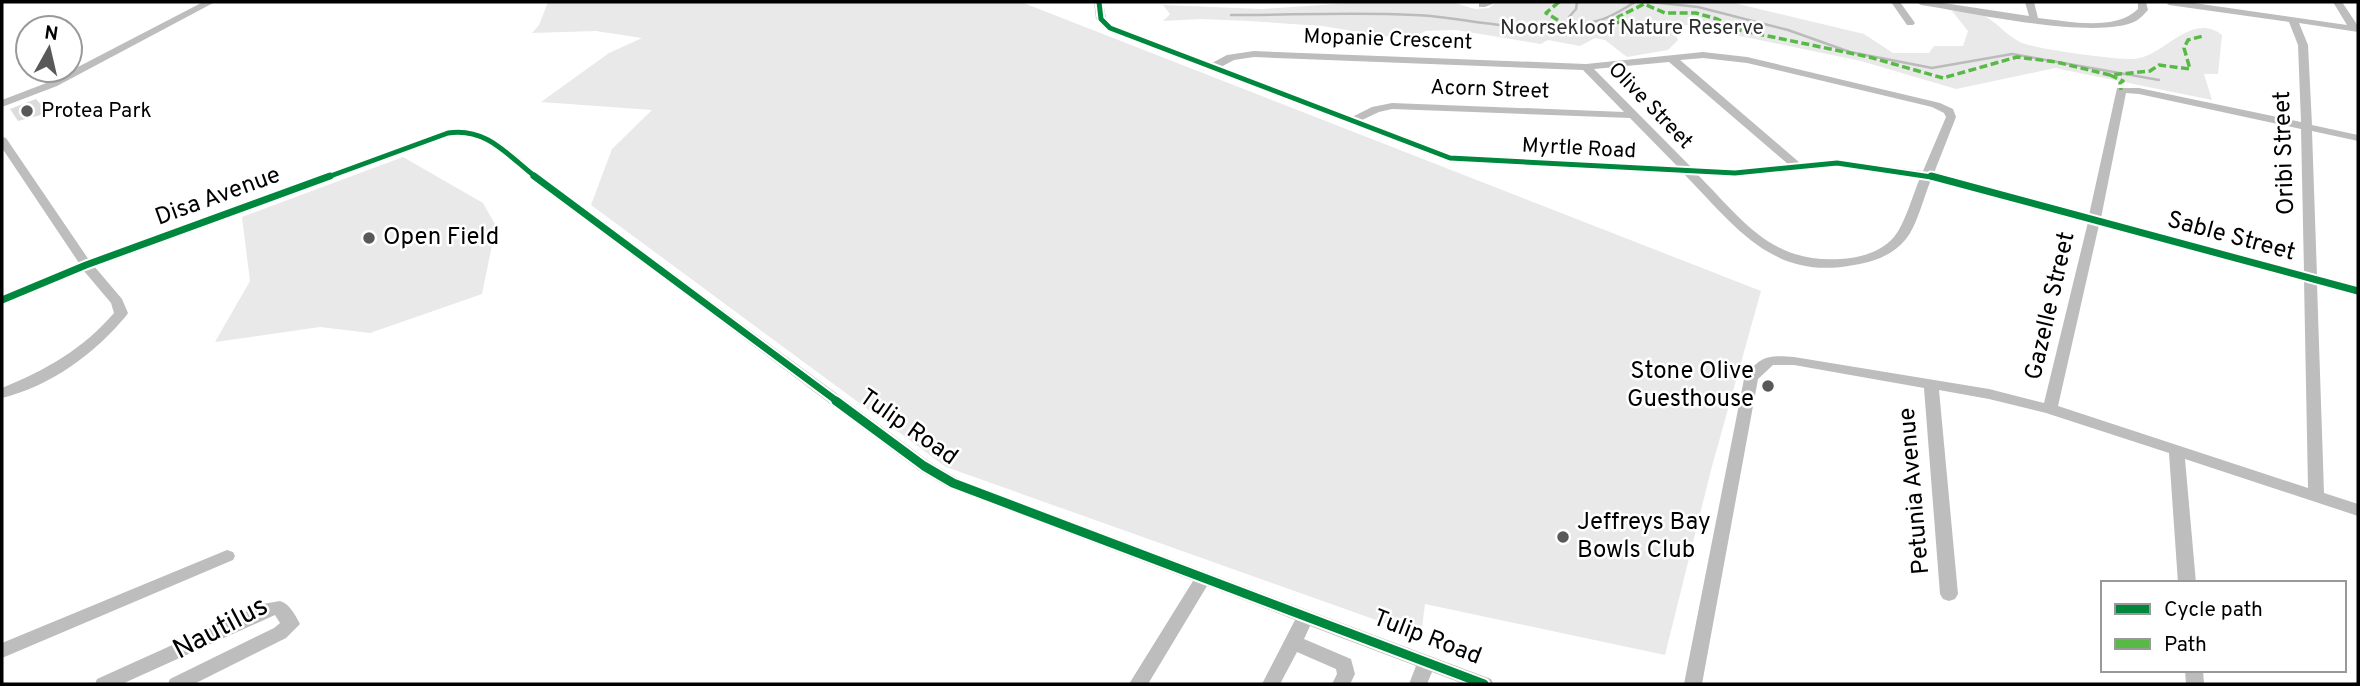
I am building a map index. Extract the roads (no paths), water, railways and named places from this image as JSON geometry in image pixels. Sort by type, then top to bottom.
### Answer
[{"type":"street","points":[[2,104],[64,78],[210,2]]},
{"type":"street","name":"Myrtle Road","points":[[1099,2],[1101,19],[1110,28],[1443,156],[1461,160],[1735,173],[1837,163],[1927,175],[2094,221]]},
{"type":"street","points":[[1895,2],[1910,23]]},
{"type":"street","points":[[1921,2],[2083,24],[2117,24],[2138,15],[2143,10],[2142,2]]},
{"type":"street","points":[[2030,2],[2034,19]]},
{"type":"street","points":[[2169,2],[2357,29]]},
{"type":"street","points":[[2241,2],[2247,13]]},
{"type":"street","points":[[2338,2],[2357,29]]},
{"type":"street","name":"Oribi Street","points":[[2293,20],[2302,45],[2307,127],[2316,496]]},
{"type":"street","name":"Mopanie Crescent","points":[[1213,67],[1231,57],[1254,54],[1586,67],[1717,56],[1747,60],[1942,107],[1951,117],[1927,175]]},
{"type":"street","points":[[1672,59],[1798,167]]},
{"type":"street","name":"Olive Street","points":[[1586,67],[1686,171],[1764,245],[1782,255],[1816,263],[1860,260],[1895,245],[1902,236],[1927,175]]},
{"type":"street","points":[[2,90],[18,97]]},
{"type":"street","name":"Gazelle Street","points":[[2050,409],[2094,221],[2121,90],[2139,91],[2307,127]]},
{"type":"street","name":"Acorn Street","points":[[1352,121],[1376,109],[1392,106],[1630,115]]},
{"type":"street","points":[[2307,127],[2358,138]]},
{"type":"street","name":"Tulip Road","points":[[448,133],[469,130],[491,140],[572,204],[924,466],[953,483],[1484,684]]},
{"type":"street","name":"Disa Avenue","points":[[2,300],[86,265],[448,133]]},
{"type":"street","points":[[2,140],[86,265],[117,302],[121,313],[108,330],[69,364],[2,393]]},
{"type":"street","name":"Sable Street","points":[[2094,221],[2358,291]]},
{"type":"street","name":"Petunia Avenue","points":[[1693,684],[1751,379],[1761,364],[1772,360],[1794,361],[1931,384],[2050,409],[2358,510]]},
{"type":"street","name":"Petunia Avenue","points":[[1931,384],[1949,594]]},
{"type":"street","points":[[2176,449],[2187,581]]},
{"type":"street","points":[[2,651],[227,556]]},
{"type":"street","points":[[1138,684],[1203,579]]},
{"type":"street","name":"Nautilus","points":[[104,684],[269,609],[280,608],[290,623],[288,629],[177,684]]},
{"type":"street","points":[[1271,684],[1306,617]]},
{"type":"street","points":[[1293,642],[1344,664],[1346,674],[1341,684]]},
{"type":"street","points":[[1418,684],[1427,662]]},
{"type":"waterway","points":[[1570,22],[1569,17],[1576,9],[1577,2]]},
{"type":"waterway","points":[[1570,22],[1596,21],[1635,2]]},
{"type":"waterway","points":[[1651,2],[1698,7],[1788,30],[1850,52],[1932,68],[2012,54],[2159,80]]},
{"type":"waterway","points":[[1231,15],[1415,15],[1531,27],[1570,22]]},
{"type":"place","name":"Protea Park","points":[[27,111]]},
{"type":"place","name":"Open Field","points":[[369,238]]},
{"type":"place","name":"Stone Olive Guesthouse","points":[[1768,386]]},
{"type":"place","name":"Jeffreys Bay Bowls Club","points":[[1563,537]]},
{"type":"park label","name":"Noorsekloof Nature Reserve","points":[[1632,28]]}]
